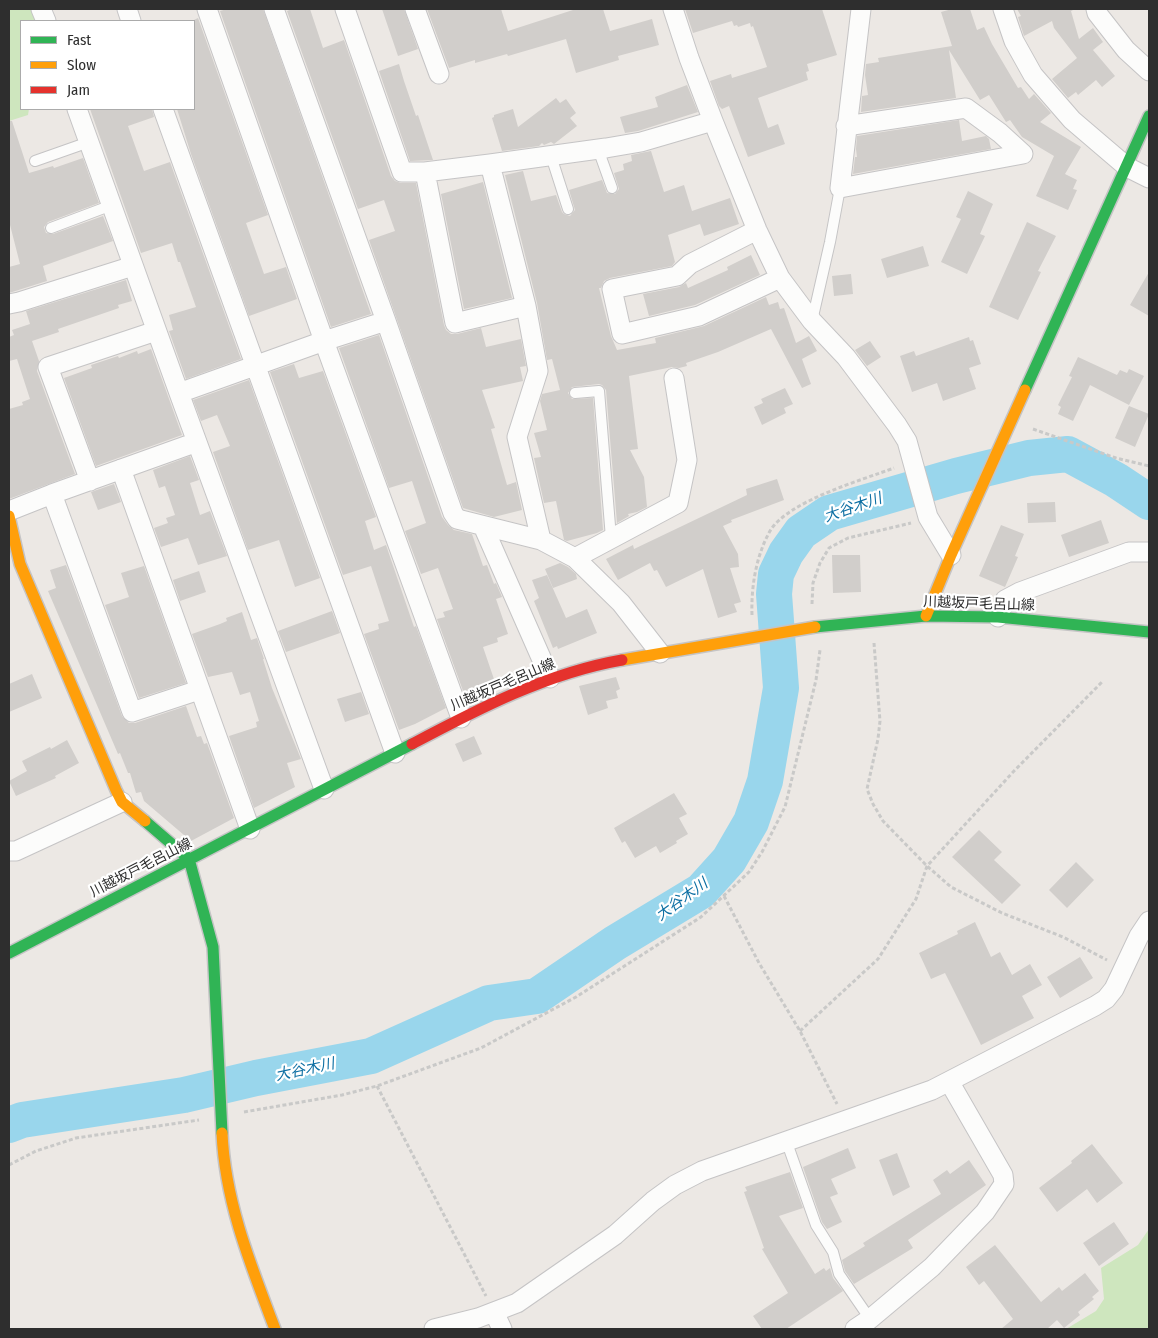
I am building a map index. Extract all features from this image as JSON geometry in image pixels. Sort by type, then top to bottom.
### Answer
[{"type":"street","points":[[207,9],[324,341],[461,718]]},
{"type":"street","points":[[274,9],[386,321],[452,513],[457,520],[541,540],[575,558],[621,604],[660,653]]},
{"type":"street","points":[[345,9],[402,172],[425,172],[490,164],[641,142],[713,121]]},
{"type":"street","points":[[415,9],[438,74]]},
{"type":"street","points":[[673,9],[713,121],[757,230],[780,278],[812,321],[846,357],[897,424],[907,441],[929,518],[951,555]]},
{"type":"street","points":[[846,126],[966,108],[1000,133],[1023,154],[840,188],[846,126],[861,9]]},
{"type":"street","points":[[1003,9],[1014,42],[1033,74],[1072,120],[1127,167],[1149,178]]},
{"type":"street","points":[[1096,9],[1126,50],[1149,70]]},
{"type":"street","points":[[77,110],[156,331],[324,789]]},
{"type":"street","points":[[163,110],[395,753]]},
{"type":"street","points":[[926,616],[970,512],[1149,116]]},
{"type":"street","points":[[490,164],[526,306],[538,371],[517,438],[541,540]]},
{"type":"street","points":[[425,172],[455,323],[526,306]]},
{"type":"street","points":[[757,230],[690,264],[677,276],[612,289],[622,334],[699,316],[780,278]]},
{"type":"street","points":[[9,304],[134,266]]},
{"type":"street","points":[[179,393],[386,321]]},
{"type":"street","points":[[90,480],[48,367],[156,331]]},
{"type":"street","points":[[575,558],[678,503],[687,460],[674,378]]},
{"type":"street","points":[[9,511],[197,442]]},
{"type":"street","points":[[121,469],[250,829]]},
{"type":"street","points":[[52,494],[132,712],[199,690]]},
{"type":"street","points":[[9,516],[20,564],[122,802],[189,859],[213,947],[223,1154],[232,1202],[248,1258],[275,1329]]},
{"type":"street","points":[[483,526],[550,678]]},
{"type":"street","points":[[998,617],[1005,600],[1020,592],[1129,552],[1149,552]]},
{"type":"street","name":"川越坂戸毛呂山線","points":[[9,953],[461,718],[550,678],[609,662],[755,637],[816,627],[926,616],[998,617],[1149,632]]},
{"type":"street","points":[[9,851],[16,851],[122,802]]},
{"type":"street","points":[[434,1329],[478,1318],[498,1321],[517,1303],[615,1235],[653,1201],[675,1185],[702,1171],[950,1083],[1101,1003],[1114,989],[1139,936],[1149,921]]},
{"type":"street","points":[[862,1324],[932,1267],[985,1212],[1004,1184],[1003,1174],[950,1083]]},
{"type":"lane","points":[[35,161],[89,142]]},
{"type":"lane","points":[[598,149],[612,188]]},
{"type":"lane","points":[[552,156],[568,209]]},
{"type":"lane","points":[[812,321],[840,188]]},
{"type":"lane","points":[[51,228],[112,205]]},
{"type":"lane","points":[[575,393],[599,391],[611,538]]},
{"type":"lane","points":[[786,1140],[816,1225],[833,1252],[839,1274],[862,1324]]},
{"type":"path","points":[[1012,421],[1116,458],[1149,466]]},
{"type":"path","points":[[755,637],[752,603],[757,563],[771,530],[787,514],[808,502],[914,462]]},
{"type":"path","points":[[9,1166],[36,1151],[76,1138],[342,1095],[377,1086],[481,1048],[576,997],[702,917],[749,872],[762,852],[785,807],[816,680],[816,627],[812,599],[813,583],[820,563],[829,548],[848,538],[929,518]]},
{"type":"path","points":[[872,622],[880,721],[867,789],[872,804],[883,821],[927,866],[951,887],[1002,914],[1063,936],[1123,968]]},
{"type":"path","points":[[800,1031],[878,959],[916,899],[927,866],[1014,771],[1102,682]]},
{"type":"path","points":[[724,896],[759,963],[800,1031],[846,1121]]},
{"type":"path","points":[[377,1086],[498,1321]]},
{"type":"green space","points":[[9,9],[36,9],[39,20],[20,20],[20,110],[29,110],[28,115],[9,121]]},
{"type":"green space","points":[[1149,1229],[1149,1329],[1066,1329],[1096,1311],[1104,1299],[1101,1268],[1138,1245]]},
{"type":"building","points":[[227,9],[263,9],[371,314],[331,327],[220,11]]},
{"type":"building","points":[[292,9],[310,9],[323,48],[344,40],[391,176],[395,181],[401,183],[416,183],[446,330],[451,334],[457,334],[481,328],[486,347],[521,339],[526,366],[520,367],[523,381],[482,390],[495,428],[491,429],[507,485],[516,482],[522,510],[494,517],[463,508],[369,240],[395,231],[384,200],[358,209],[287,11]]},
{"type":"building","points":[[382,9],[404,9],[418,49],[398,56]]},
{"type":"building","points":[[427,9],[501,9],[508,31],[576,9],[603,9],[610,31],[652,19],[659,45],[618,56],[619,60],[576,73],[566,39],[508,56],[507,54],[475,63],[475,60],[449,68]]},
{"type":"building","points":[[685,9],[822,9],[837,55],[807,64],[809,71],[806,72],[808,80],[758,98],[768,128],[778,124],[785,144],[748,157],[729,106],[722,109],[719,106],[710,81],[731,74],[732,78],[767,67],[753,26],[751,27],[750,23],[738,27],[737,25],[734,26],[732,21],[693,33]]},
{"type":"building","points":[[952,9],[970,9],[977,30],[984,27],[1018,88],[1021,87],[1029,99],[1034,94],[1051,113],[1040,122],[1081,147],[1065,174],[1077,180],[1073,189],[1077,190],[1068,210],[1036,196],[1054,156],[1022,137],[1010,120],[1006,122],[989,95],[980,100],[949,50],[956,98],[861,112],[862,96],[868,95],[865,75],[866,64],[879,62],[878,58],[952,46],[941,12]]},
{"type":"building","points":[[1017,9],[1075,9],[1071,11],[1079,39],[1093,28],[1103,42],[1093,50],[1115,76],[1102,87],[1096,80],[1078,95],[1076,92],[1068,98],[1052,79],[1077,58],[1054,28],[1052,21],[1024,36],[1018,17],[1021,16]]},
{"type":"building","points":[[198,18],[268,215],[246,223],[264,274],[286,267],[297,299],[249,316],[191,154],[177,110],[195,110],[194,20]]},
{"type":"building","points":[[399,64],[433,160],[410,161],[379,71]]},
{"type":"building","points":[[687,85],[698,112],[638,131],[625,133],[620,117],[658,107],[655,97]]},
{"type":"building","points":[[556,98],[560,103],[566,99],[576,113],[570,118],[577,126],[554,144],[551,142],[544,145],[542,143],[539,146],[502,151],[492,118],[494,115],[513,109],[518,127]]},
{"type":"building","points":[[90,110],[152,110],[154,117],[128,126],[144,171],[170,162],[241,359],[186,379],[169,331],[173,330],[169,315],[196,307],[180,262],[178,262],[172,243],[141,253]]},
{"type":"building","points":[[959,120],[962,141],[986,136],[989,139],[991,149],[853,174],[855,157],[857,157],[857,136]]},
{"type":"building","points":[[9,121],[12,121],[29,173],[53,166],[54,168],[83,158],[99,203],[48,222],[44,227],[46,233],[53,234],[103,216],[113,241],[43,266],[47,281],[9,293],[9,267],[20,264],[9,221]]},
{"type":"building","points":[[651,151],[664,192],[684,185],[692,211],[730,198],[739,224],[704,236],[700,224],[668,235],[675,262],[672,266],[610,278],[604,281],[601,288],[599,288],[611,336],[617,350],[656,343],[655,338],[704,326],[766,297],[769,305],[778,302],[780,309],[784,308],[796,343],[809,336],[817,351],[802,359],[811,384],[802,388],[771,329],[718,352],[686,363],[687,366],[672,367],[629,376],[638,449],[630,450],[644,477],[647,507],[628,514],[629,516],[617,523],[606,390],[599,384],[572,387],[568,393],[572,399],[593,398],[603,530],[567,541],[564,540],[556,501],[544,503],[534,458],[541,457],[534,433],[547,430],[540,401],[542,394],[560,390],[552,359],[547,360],[537,303],[505,175],[523,171],[531,201],[556,195],[562,212],[570,216],[575,210],[569,190],[602,180],[607,193],[615,194],[619,189],[614,173],[624,170],[623,164],[632,161],[631,155]]},
{"type":"building","points":[[483,182],[512,298],[464,309],[441,194]]},
{"type":"building","points":[[968,191],[993,204],[980,234],[985,236],[967,274],[941,262],[961,219],[956,217]]},
{"type":"building","points":[[1027,222],[1056,236],[1038,271],[1041,272],[1018,320],[989,307]]},
{"type":"building","points":[[923,246],[929,266],[887,278],[881,259]]},
{"type":"building","points":[[751,255],[760,275],[695,305],[649,316],[643,294],[679,287],[686,283],[688,288],[728,270],[727,267]]},
{"type":"building","points":[[1149,272],[1149,316],[1130,305]]},
{"type":"building","points":[[851,274],[853,294],[834,296],[832,276]]},
{"type":"building","points":[[126,280],[132,301],[118,305],[119,308],[58,329],[59,332],[32,341],[39,361],[37,371],[75,474],[9,499],[9,409],[23,405],[22,402],[30,399],[17,359],[9,361],[9,337],[14,335],[12,330],[30,324],[26,311]]},
{"type":"building","points":[[379,335],[442,517],[454,530],[472,534],[483,566],[487,565],[494,584],[496,583],[502,597],[496,599],[508,634],[497,638],[498,642],[483,647],[496,685],[466,699],[437,619],[445,617],[443,612],[453,609],[438,568],[421,574],[405,531],[426,523],[412,481],[389,488],[339,348]]},
{"type":"building","points":[[969,337],[970,341],[973,340],[981,364],[969,368],[976,389],[943,401],[937,383],[912,392],[900,356],[914,351],[916,356]]},
{"type":"building","points":[[870,341],[881,357],[867,366],[855,350]]},
{"type":"building","points":[[151,349],[182,435],[96,466],[64,378],[92,368],[91,365],[118,356],[119,358],[137,351],[138,354]]},
{"type":"building","points":[[1078,357],[1117,375],[1120,370],[1127,373],[1129,369],[1144,376],[1129,405],[1090,385],[1073,421],[1058,414],[1061,407],[1058,405],[1072,377],[1069,376]]},
{"type":"building","points":[[294,364],[299,378],[323,371],[376,517],[365,521],[374,550],[386,545],[414,627],[416,626],[446,708],[399,730],[364,634],[379,629],[378,624],[389,621],[371,566],[343,575],[270,372]]},
{"type":"building","points":[[249,380],[320,578],[295,587],[279,540],[248,550],[213,452],[230,446],[217,415],[201,421],[193,400]]},
{"type":"building","points":[[785,388],[793,404],[784,408],[786,413],[762,425],[754,407],[763,403],[761,399]]},
{"type":"building","points":[[1129,406],[1149,414],[1135,447],[1115,438]]},
{"type":"building","points":[[190,456],[199,480],[190,483],[200,515],[210,511],[227,556],[198,565],[188,538],[161,547],[154,528],[168,523],[166,518],[175,515],[165,486],[159,488],[153,470]]},
{"type":"building","points":[[777,479],[784,500],[731,520],[732,522],[723,526],[738,554],[739,567],[730,568],[741,602],[734,604],[737,612],[718,618],[703,569],[666,587],[657,570],[654,571],[650,563],[618,580],[606,559],[633,545],[634,549],[747,495],[746,489]]},
{"type":"building","points":[[114,484],[121,502],[98,510],[91,492]]},
{"type":"building","points":[[1055,502],[1056,522],[1028,523],[1027,503]]},
{"type":"building","points":[[1101,520],[1109,543],[1069,557],[1061,535]]},
{"type":"building","points":[[1001,525],[1024,534],[1015,556],[1018,557],[1005,587],[979,576]]},
{"type":"building","points":[[832,555],[860,555],[861,592],[833,593]]},
{"type":"building","points":[[560,563],[576,574],[577,579],[553,588],[545,569]]},
{"type":"building","points":[[66,565],[122,716],[129,723],[135,723],[186,706],[197,737],[201,736],[204,744],[207,743],[234,818],[191,841],[144,801],[141,792],[136,793],[130,773],[128,773],[120,753],[118,754],[48,591],[56,588],[50,570]]},
{"type":"building","points":[[144,566],[186,683],[139,698],[105,605],[129,597],[121,573]]},
{"type":"building","points":[[199,571],[206,592],[180,601],[173,580]]},
{"type":"building","points":[[547,575],[566,618],[587,609],[597,633],[558,649],[557,646],[553,648],[534,601],[539,598],[532,580]]},
{"type":"building","points":[[332,611],[340,633],[286,652],[278,631]]},
{"type":"building","points":[[242,612],[251,640],[257,638],[272,688],[301,759],[287,763],[295,787],[254,808],[229,736],[257,727],[256,722],[259,721],[250,692],[240,695],[232,672],[208,677],[192,634],[227,621],[226,618]]},
{"type":"building","points":[[32,674],[42,698],[9,712],[9,684]]},
{"type":"building","points":[[616,677],[620,689],[616,691],[618,698],[606,701],[608,708],[588,715],[579,686]]},
{"type":"building","points":[[361,692],[369,714],[345,722],[337,699]]},
{"type":"building","points":[[474,736],[482,754],[463,762],[455,744]]},
{"type":"building","points":[[67,740],[79,763],[55,776],[56,778],[16,796],[9,781],[27,771],[22,761]]},
{"type":"building","points":[[674,793],[687,814],[679,818],[688,834],[660,853],[656,846],[635,858],[625,841],[622,843],[614,828]]},
{"type":"building","points":[[979,830],[1002,852],[994,860],[1021,885],[1002,904],[952,857]]},
{"type":"building","points":[[1076,862],[1094,880],[1067,908],[1049,890]]},
{"type":"building","points":[[975,922],[991,957],[1000,952],[1012,975],[1030,964],[1042,985],[1022,996],[1034,1018],[981,1045],[945,973],[931,979],[919,953],[958,934],[957,931]]},
{"type":"building","points":[[1080,957],[1093,978],[1060,998],[1047,977]]},
{"type":"building","points":[[1092,1144],[1123,1183],[1097,1203],[1087,1189],[1057,1212],[1039,1188],[1072,1163],[1071,1161]]},
{"type":"building","points":[[848,1148],[856,1168],[831,1179],[838,1194],[830,1197],[842,1222],[827,1229],[822,1222],[803,1167]]},
{"type":"building","points":[[897,1153],[910,1187],[893,1196],[879,1160]]},
{"type":"building","points":[[969,1160],[986,1185],[908,1240],[913,1248],[854,1284],[845,1271],[842,1260],[865,1246],[863,1243],[941,1194],[933,1180],[947,1170],[950,1174]]},
{"type":"building","points":[[790,1172],[803,1208],[779,1216],[815,1274],[824,1268],[826,1271],[830,1268],[833,1278],[843,1291],[786,1329],[762,1329],[753,1316],[788,1293],[762,1249],[764,1248],[744,1192],[747,1191],[745,1187]]},
{"type":"building","points":[[1114,1222],[1129,1244],[1099,1266],[1083,1243]]},
{"type":"building","points":[[995,1245],[1041,1302],[1059,1287],[1062,1291],[1085,1273],[1099,1291],[1092,1297],[1094,1299],[1078,1312],[1080,1315],[1064,1328],[1057,1320],[1047,1329],[1001,1329],[1013,1319],[984,1281],[979,1285],[966,1267]]},
{"type":"waterway","name":"大谷木川","points":[[9,1125],[22,1120],[184,1095],[256,1078],[371,1056],[489,1003],[537,996],[615,943],[701,891],[729,860],[751,822],[765,781],[781,688],[774,594],[776,574],[786,553],[801,532],[829,513],[956,476],[1029,458],[1068,454],[1116,480],[1149,502]]},
{"type":"traffic: fast","points":[[1025,390],[1149,116]]},
{"type":"traffic: fast","points":[[815,627],[926,616],[998,617],[1149,632]]},
{"type":"traffic: fast","points":[[9,953],[412,744]]},
{"type":"traffic: fast","points":[[145,821],[189,859],[213,947],[222,1133]]},
{"type":"traffic: slow","points":[[926,616],[951,555],[1025,390]]},
{"type":"traffic: slow","points":[[9,516],[20,564],[116,790],[122,802],[145,821]]},
{"type":"traffic: slow","points":[[622,660],[815,627]]},
{"type":"traffic: slow","points":[[222,1133],[224,1159],[234,1209],[248,1257],[275,1329]]},
{"type":"traffic: jam","points":[[412,744],[488,705],[540,683],[594,666],[622,660]]}]
